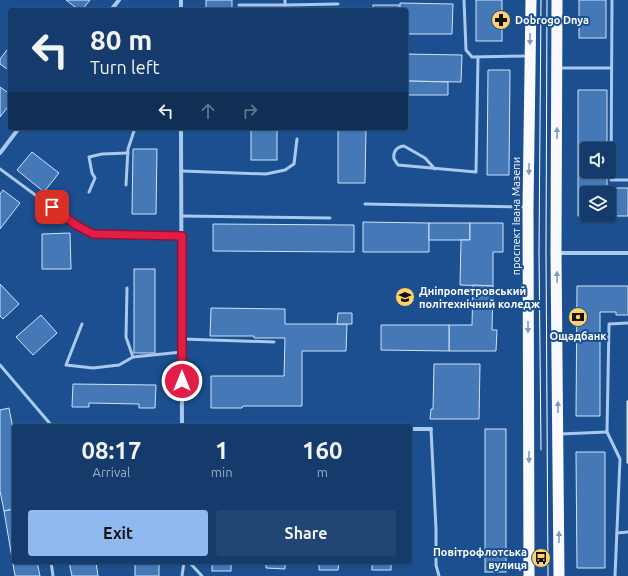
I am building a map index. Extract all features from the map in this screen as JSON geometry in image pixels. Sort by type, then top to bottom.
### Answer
[{"type":"highway","name":"проспект Івана Мазепи","points":[[529,576],[528,207],[531,0]]},
{"type":"highway","points":[[557,0],[556,252],[559,576]]},
{"type":"street","points":[[113,8],[119,0]]},
{"type":"street","points":[[0,153],[17,130]]},
{"type":"street","points":[[181,130],[182,424]]},
{"type":"street","points":[[556,252],[628,253]]},
{"type":"street","points":[[412,429],[431,429]]},
{"type":"lane","points":[[285,0],[285,5]]},
{"type":"lane","points":[[464,0],[466,50],[472,57],[530,56]]},
{"type":"lane","points":[[612,0],[611,180],[628,180]]},
{"type":"lane","points":[[239,6],[338,4]]},
{"type":"lane","points":[[435,169],[425,158],[404,146],[397,148],[395,151],[394,159],[398,165],[435,169],[476,172],[478,57]]},
{"type":"lane","points":[[557,68],[612,68]]},
{"type":"lane","points":[[126,185],[128,149],[134,130]]},
{"type":"lane","points":[[182,171],[266,174],[285,170],[294,164],[297,139]]},
{"type":"lane","points":[[90,192],[95,178],[92,173],[89,157],[102,154],[128,153]]},
{"type":"lane","points":[[0,169],[76,225],[93,234],[182,236]]},
{"type":"lane","points":[[365,204],[528,207]]},
{"type":"lane","points":[[182,216],[330,218]]},
{"type":"lane","points":[[127,288],[126,337],[132,357]]},
{"type":"lane","points":[[615,576],[620,458],[607,432],[609,324],[628,323]]},
{"type":"lane","points":[[82,324],[66,365],[93,368],[120,365],[132,357],[182,352]]},
{"type":"lane","points":[[182,339],[274,342]]},
{"type":"lane","points":[[0,365],[50,424]]},
{"type":"lane","points":[[431,429],[436,529],[436,565],[439,576]]},
{"type":"lane","points":[[558,434],[607,432]]},
{"type":"lane","points":[[617,533],[628,532]]},
{"type":"lane","points":[[51,564],[53,576]]},
{"type":"lane","points":[[182,576],[184,564]]},
{"type":"lane","points":[[191,564],[202,576]]},
{"type":"building","points":[[66,0],[90,0],[84,8],[76,8]]},
{"type":"building","points":[[206,0],[232,0],[232,8],[206,8]]},
{"type":"building","points":[[476,0],[502,0],[502,41],[476,41]]},
{"type":"building","points":[[579,0],[606,0],[606,38],[579,38]]},
{"type":"building","points":[[400,3],[453,4],[452,34],[408,34],[408,8],[400,8]]},
{"type":"building","points":[[373,5],[399,5],[399,8],[373,8]]},
{"type":"building","points":[[8,49],[8,70],[0,64],[0,59]]},
{"type":"building","points":[[408,54],[462,55],[461,82],[408,81]]},
{"type":"building","points":[[488,70],[510,70],[509,175],[487,175]]},
{"type":"building","points":[[408,81],[448,82],[448,95],[408,95]]},
{"type":"building","points":[[0,87],[8,93],[8,107],[0,117]]},
{"type":"building","points":[[578,90],[607,90],[607,142],[580,142],[580,178],[607,178],[607,186],[580,186],[580,216],[578,216]]},
{"type":"building","points":[[251,130],[277,130],[277,160],[251,160]]},
{"type":"building","points":[[338,130],[366,130],[365,183],[338,183]]},
{"type":"building","points":[[133,149],[157,149],[156,214],[132,214]]},
{"type":"building","points":[[32,152],[59,173],[44,192],[17,170]]},
{"type":"building","points":[[616,188],[628,188],[628,216],[616,216]]},
{"type":"building","points":[[3,190],[20,203],[0,229],[0,194]]},
{"type":"building","points":[[363,222],[429,223],[429,252],[363,252]]},
{"type":"building","points":[[429,223],[470,223],[470,240],[429,240]]},
{"type":"building","points":[[470,223],[503,223],[503,252],[493,252],[493,286],[460,285],[461,240],[470,240]]},
{"type":"building","points":[[213,224],[354,225],[354,252],[213,251]]},
{"type":"building","points":[[70,233],[71,269],[42,269],[42,234]]},
{"type":"building","points":[[134,269],[155,269],[155,353],[134,353]]},
{"type":"building","points":[[0,284],[19,304],[3,319],[0,316]]},
{"type":"building","points":[[473,285],[493,286],[492,330],[497,330],[496,351],[449,351],[449,325],[472,325]]},
{"type":"building","points":[[577,286],[628,286],[628,315],[616,315],[616,312],[600,312],[600,416],[576,416]]},
{"type":"building","points":[[211,308],[285,309],[285,324],[347,324],[346,351],[302,351],[302,406],[243,406],[242,408],[211,408],[211,376],[284,376],[285,338],[210,336]]},
{"type":"building","points":[[338,313],[352,313],[352,324],[337,324]]},
{"type":"building","points":[[41,315],[57,333],[33,355],[16,337]]},
{"type":"building","points":[[381,325],[449,325],[449,351],[381,350]]},
{"type":"building","points":[[434,364],[480,364],[479,419],[430,419],[431,409],[433,409]]},
{"type":"building","points":[[73,384],[156,385],[155,408],[139,408],[139,404],[89,403],[89,407],[72,407]]},
{"type":"building","points":[[628,401],[628,463],[627,463]]},
{"type":"building","points":[[9,408],[12,424],[12,509],[4,511],[0,491],[0,410]]},
{"type":"building","points":[[485,429],[506,429],[506,572],[485,572]]},
{"type":"building","points":[[576,452],[605,452],[605,568],[577,568]]},
{"type":"building","points":[[12,509],[12,558],[4,511]]},
{"type":"building","points":[[13,564],[37,564],[40,576],[15,576]]},
{"type":"building","points":[[69,564],[96,564],[98,576],[72,576]]},
{"type":"building","points":[[135,564],[159,564],[159,576],[135,576]]},
{"type":"building","points":[[212,564],[231,564],[231,571],[212,571]]},
{"type":"building","points":[[266,564],[285,564],[285,569],[266,568]]},
{"type":"building","points":[[319,564],[339,564],[338,570],[319,570]]},
{"type":"building","points":[[372,564],[391,564],[391,570],[372,570]]},
{"type":"tram line","points":[[541,0],[539,250],[541,450]]},
{"type":"tram line","points":[[547,0],[546,250],[548,576]]},
{"type":"place","name":"Dobrogo Dnya","points":[[501,20]]},
{"type":"place","name":"Дніпропетровський політехнічний коледж","points":[[405,297]]},
{"type":"place","name":"Ощадбанк","points":[[578,317]]},
{"type":"place","name":"Повітрофлотська вулиця","points":[[541,558]]},
{"type":"route","points":[[52,207],[76,225],[93,234],[182,236],[182,381]]}]
